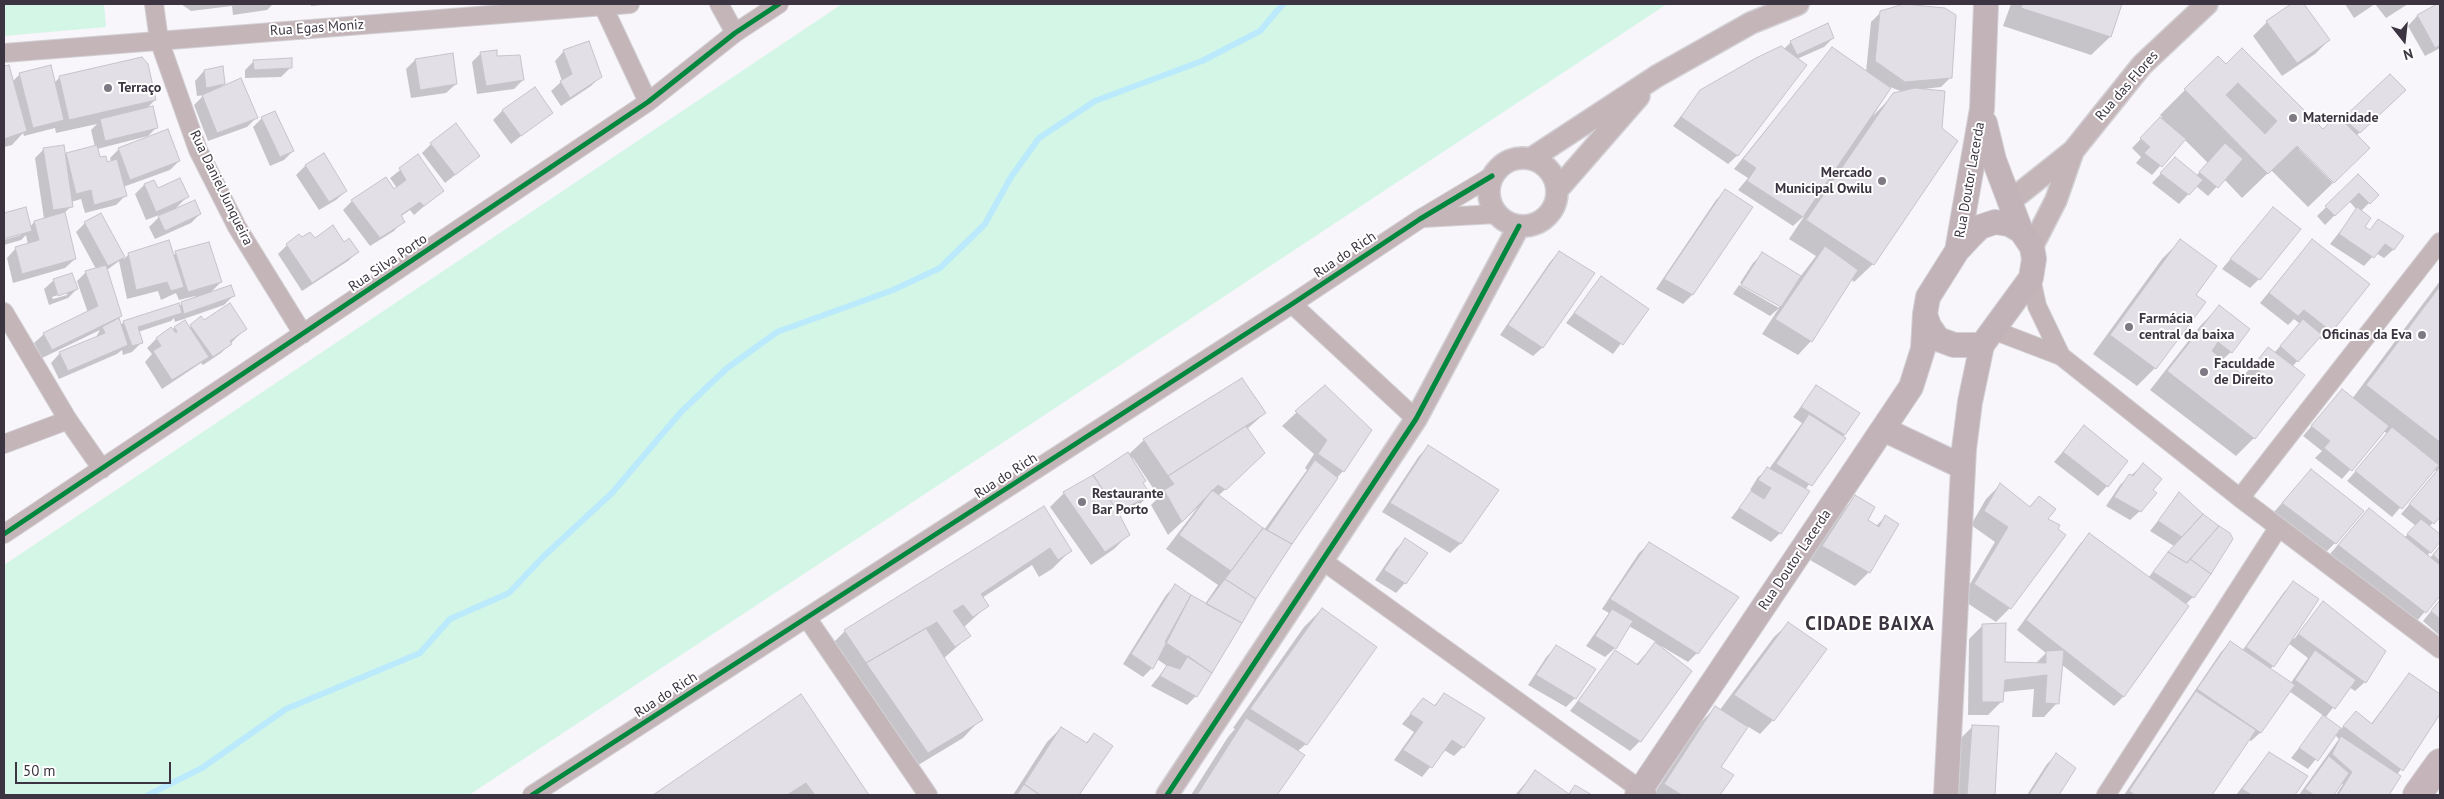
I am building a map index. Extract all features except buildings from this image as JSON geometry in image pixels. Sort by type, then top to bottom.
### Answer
[{"type":"main road","name":"Rua Doutor Lacerda","points":[[1957,251],[1982,109],[1986,4]]},
{"type":"main road","name":"Rua Doutor Lacerda","points":[[1982,109],[1994,160],[2009,202],[2026,239]]},
{"type":"main road","points":[[1980,227],[2009,202]]},
{"type":"main road","name":"Rua Doutor Lacerda","points":[[1642,793],[1911,387],[1923,349],[1928,297],[1957,251],[1980,227],[1995,222],[2009,224],[2026,239]]},
{"type":"main road","points":[[1946,795],[1963,467],[1970,402],[1987,338],[2031,278],[2034,259],[2026,239]]},
{"type":"main road","points":[[1925,314],[1929,326],[1938,339],[1954,345],[1987,338]]},
{"type":"main road","points":[[1884,429],[1963,467]]},
{"type":"main road","points":[[2417,795],[2440,763]]},
{"type":"street","name":"Rua Daniel Junqueira","points":[[154,4],[159,40],[198,150],[237,227],[303,334]]},
{"type":"street","name":"Rua Egas Moniz","points":[[4,54],[159,40],[630,4]]},
{"type":"street","points":[[719,4],[735,33]]},
{"type":"street","name":"Rua Silva Porto","points":[[4,534],[648,102],[735,33],[779,4]]},
{"type":"street","points":[[1532,158],[1550,170],[1558,189],[1557,200],[1552,211],[1544,219],[1532,225],[1519,226],[1506,222],[1496,214],[1490,202],[1488,188],[1492,176],[1500,166],[1509,160],[1532,158],[1658,76],[1751,23],[1798,4]]},
{"type":"street","name":"Rua das Flores","points":[[2009,202],[2073,151],[2142,65],[2208,4]]},
{"type":"street","points":[[603,6],[648,102]]},
{"type":"street","points":[[1558,189],[1658,76]]},
{"type":"street","name":"Rua das Flores","points":[[2026,239],[2056,200],[2073,151]]},
{"type":"street","name":"Rua do Rich","points":[[532,795],[1292,304],[1420,218],[1492,176]]},
{"type":"street","points":[[1420,218],[1496,214]]},
{"type":"street","points":[[1167,795],[1416,419],[1519,226]]},
{"type":"street","points":[[2240,498],[2440,242]]},
{"type":"street","points":[[2031,278],[2037,306],[2061,356]]},
{"type":"street","points":[[1292,304],[1416,419]]},
{"type":"street","points":[[4,312],[68,420],[102,469]]},
{"type":"street","points":[[1987,338],[2061,356],[2278,528],[2440,649]]},
{"type":"street","points":[[4,444],[68,420]]},
{"type":"street","points":[[2106,795],[2278,528]]},
{"type":"street","points":[[1323,561],[1642,793]]},
{"type":"street","points":[[807,618],[928,795]]},
{"type":"green space","points":[[4,4],[104,4],[106,27],[4,36]]},
{"type":"green space","points":[[842,4],[1667,4],[469,795],[4,795],[4,565]]},
{"type":"waterway","points":[[148,795],[202,768],[286,709],[420,653],[450,619],[509,593],[543,557],[612,493],[681,412],[726,369],[777,332],[893,290],[940,268],[985,224],[1011,177],[1039,138],[1095,101],[1202,61],[1260,31],[1283,4]]},
{"type":"cycle path","points":[[4,534],[648,102],[735,33],[779,4]]},
{"type":"cycle path","points":[[532,795],[1292,304],[1420,219],[1492,176]]},
{"type":"cycle path","points":[[1167,795],[1416,419],[1519,226]]},
{"type":"place","name":"Terraço","points":[[108,88]]},
{"type":"place","name":"Maternidade","points":[[2293,118]]},
{"type":"place","name":"Mercado Municipal Owilu","points":[[1882,181]]},
{"type":"place","name":"Farmácia central da baixa","points":[[2129,327]]},
{"type":"place","name":"Oficinas da Eva","points":[[2422,335]]},
{"type":"place","name":"Faculdade de Direito","points":[[2204,372]]},
{"type":"place","name":"Restaurante Bar Porto","points":[[1082,502]]},
{"type":"district","name":"CIDADE BAIXA","points":[[1870,625]]}]
